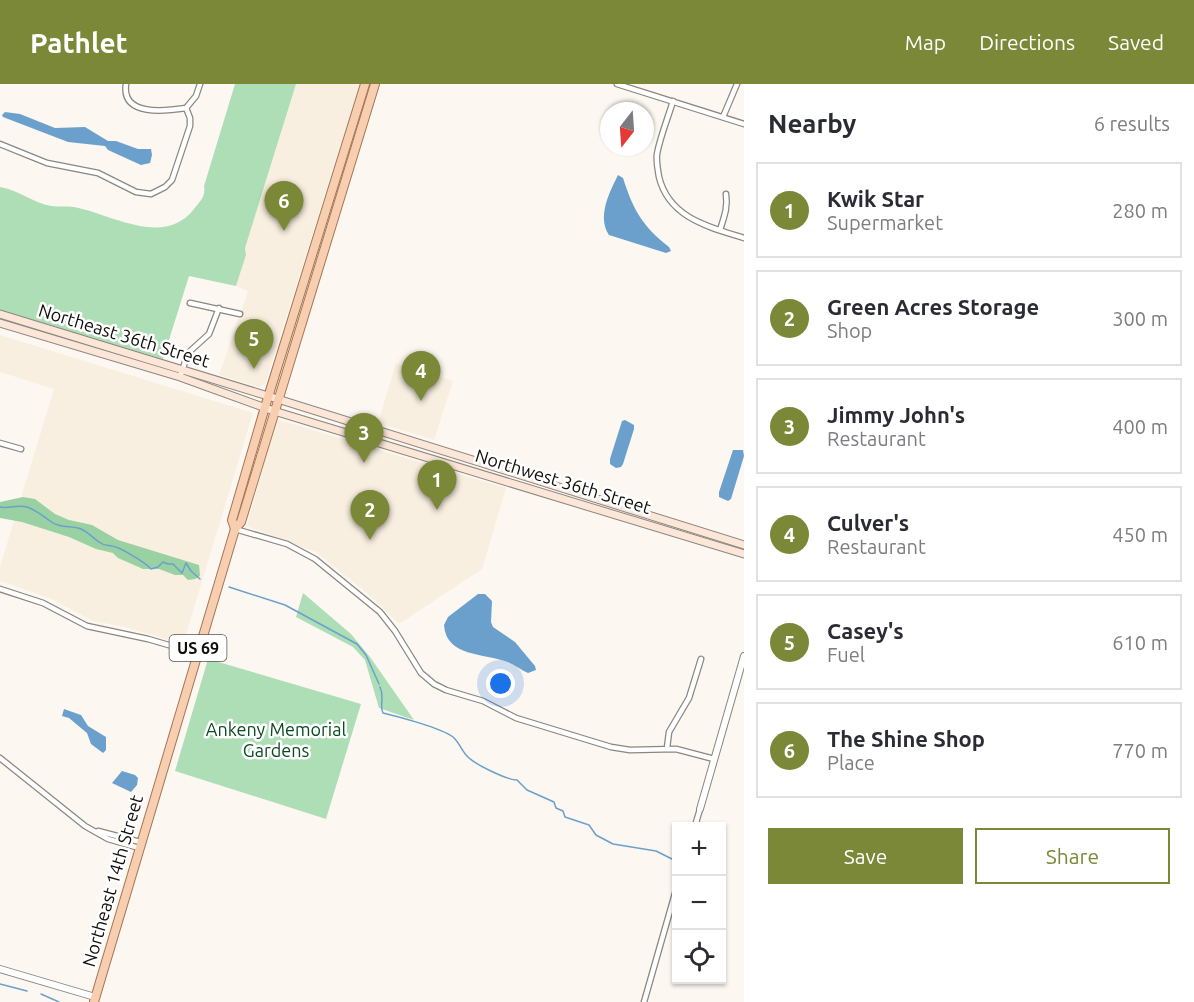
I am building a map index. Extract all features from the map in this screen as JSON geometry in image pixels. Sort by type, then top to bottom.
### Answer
[{"type":"main road","name":"US 69","points":[[196,653],[235,528],[241,522],[273,397],[365,84]]},
{"type":"main road","name":"US 69","points":[[273,397],[375,84]]},
{"type":"main road","name":"Northeast 36th Street","points":[[0,314],[181,374],[270,409]]},
{"type":"main road","name":"Northeast 36th Street","points":[[0,323],[181,374],[273,397]]},
{"type":"main road","name":"Northwest 36th Street","points":[[273,397],[744,545]]},
{"type":"main road","name":"Northwest 36th Street","points":[[270,409],[744,554]]},
{"type":"main road","name":"Northeast 14th Street","points":[[94,1000],[196,653]]},
{"type":"street","points":[[126,84],[127,97],[139,109],[186,108],[196,96],[200,84]]},
{"type":"street","points":[[617,84],[744,124]]},
{"type":"street","points":[[723,117],[738,84]]},
{"type":"street","points":[[673,101],[657,154],[662,189],[676,209],[692,220],[744,238]]},
{"type":"street","points":[[0,144],[47,163],[98,173],[117,180],[136,192],[151,194],[165,187],[173,178],[190,126],[186,108]]},
{"type":"street","points":[[720,230],[726,213],[726,194]]},
{"type":"street","points":[[190,303],[240,314]]},
{"type":"street","points":[[181,374],[192,348],[205,338],[212,328],[219,308]]},
{"type":"street","points":[[0,451],[1,443],[21,449]]},
{"type":"street","points":[[235,528],[287,544],[315,558],[380,612],[395,631],[421,674],[440,687],[483,701],[516,718],[611,747],[630,750],[667,748],[714,759]]},
{"type":"street","points":[[0,589],[43,603],[87,626],[148,639],[196,653]]},
{"type":"street","points":[[696,822],[744,656]]},
{"type":"street","points":[[667,748],[669,732],[689,698],[701,659]]},
{"type":"street","points":[[0,758],[92,830],[108,839],[139,845]]},
{"type":"street","points":[[644,1002],[672,904]]},
{"type":"street","points":[[0,969],[94,1000]]},
{"type":"shaded area","points":[[296,84],[360,84],[265,384],[259,387],[219,375],[248,291],[236,286],[246,255],[245,248]]},
{"type":"shaded area","points":[[0,335],[253,413],[183,644],[125,627],[93,621],[49,598],[0,581],[0,567],[54,389],[0,372]]},
{"type":"shaded area","points":[[396,363],[453,381],[434,440],[378,423]]},
{"type":"shaded area","points":[[276,419],[506,488],[482,569],[399,624],[372,597],[316,552],[247,526]]},
{"type":"green space","points":[[235,84],[296,84],[245,248],[246,255],[236,286],[189,276],[163,359],[0,310],[0,187],[45,204],[74,207],[137,225],[168,226],[182,220],[203,196]]},
{"type":"green space","points":[[23,497],[35,499],[55,514],[92,525],[118,540],[199,565],[200,576],[188,580],[183,575],[175,575],[159,569],[143,569],[118,558],[113,553],[96,549],[69,537],[22,522],[0,518],[0,502]]},
{"type":"green space","points":[[303,593],[351,634],[414,720],[379,708],[365,660],[353,647],[296,617]]},
{"type":"green space","name":"Ankeny Memorial Gardens","points":[[208,659],[361,704],[326,819],[175,771]]},
{"type":"water","points":[[5,112],[20,114],[55,128],[85,127],[108,141],[116,141],[138,149],[151,149],[150,163],[141,165],[108,150],[105,146],[68,142],[3,117]]},
{"type":"water","points":[[618,175],[623,178],[631,199],[645,224],[671,251],[666,253],[609,235],[604,213]]},
{"type":"water","points":[[625,420],[634,425],[634,429],[623,464],[616,468],[610,464],[610,459],[622,421]]},
{"type":"water","points":[[733,450],[743,450],[744,456],[731,499],[728,501],[719,497],[719,492]]},
{"type":"water","points":[[478,594],[485,594],[492,601],[491,622],[493,627],[515,642],[536,670],[528,673],[508,662],[468,652],[451,643],[444,625],[448,617]]},
{"type":"water","points":[[64,709],[81,715],[88,726],[106,737],[106,750],[103,753],[91,744],[87,733],[69,718],[62,716]]},
{"type":"water","points":[[122,771],[138,778],[137,785],[131,792],[112,783]]},
{"type":"waterway","points":[[0,507],[27,507],[54,523],[81,529],[104,545],[116,547],[139,559],[151,569],[163,562],[173,564],[182,573],[186,563],[200,579]]},
{"type":"waterway","points":[[229,587],[285,605],[357,644],[366,655],[379,684]]},
{"type":"waterway","points":[[380,687],[383,713],[420,723],[453,737],[467,756],[476,763],[499,775],[517,780],[527,790],[554,802],[556,808],[563,811],[565,817],[589,825],[596,835],[613,844],[656,851],[672,859]]},
{"type":"waterway","points":[[0,984],[27,991]]},
{"type":"waterway","points":[[41,994],[59,1002]]},
{"type":"place","name":"The Shine Shop","points":[[284,231]]},
{"type":"place","name":"Casey's","points":[[254,369]]},
{"type":"place","name":"Culver's","points":[[421,401]]},
{"type":"place","name":"Jimmy John's","points":[[364,463]]},
{"type":"place","name":"Kwik Star","points":[[437,510]]},
{"type":"place","name":"Green Acres Storage","points":[[370,540]]}]
